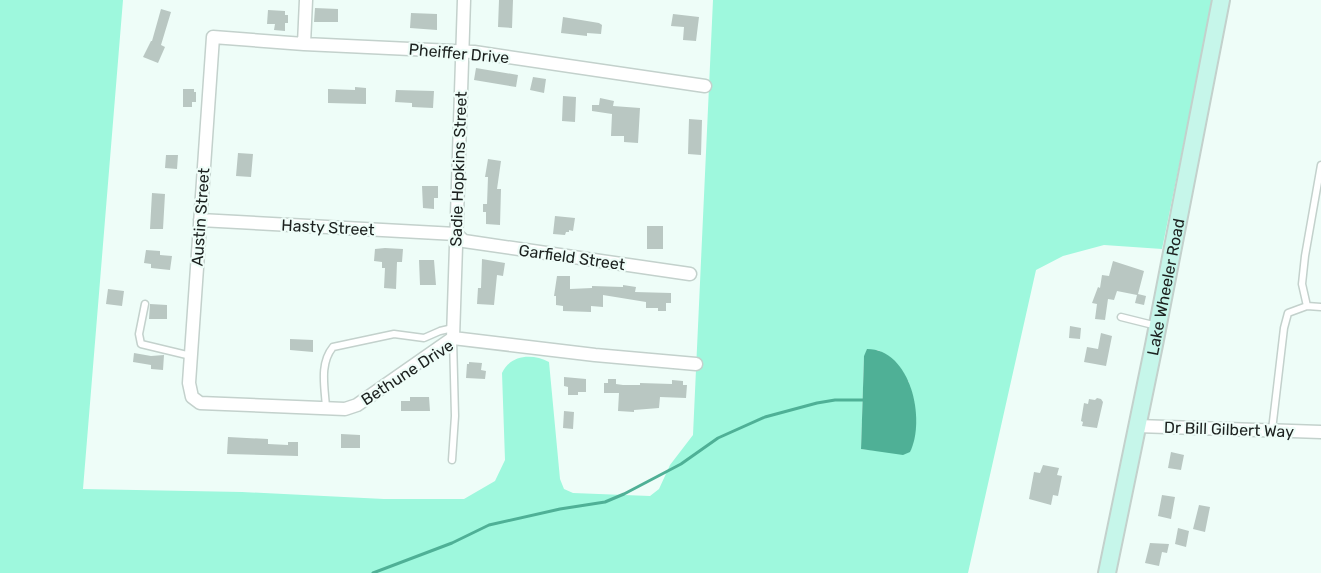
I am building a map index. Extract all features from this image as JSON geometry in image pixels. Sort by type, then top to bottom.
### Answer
[{"type":"street","points":[[304,44],[306,0]]},
{"type":"street","name":"Sadie Hopkins Street","points":[[453,333],[464,0]]},
{"type":"street","name":"Lake Wheeler Road","points":[[1107,573],[1158,327],[1221,0]]},
{"type":"street","name":"Pheiffer Drive","points":[[213,37],[304,44],[463,51],[705,86]]},
{"type":"street","name":"Austin Street","points":[[192,397],[189,383],[213,37]]},
{"type":"street","name":"Hasty Street","points":[[200,220],[456,234]]},
{"type":"street","name":"Garfield Street","points":[[456,234],[464,241],[690,274]]},
{"type":"street","name":"Bethune Drive","points":[[192,397],[200,403],[345,409],[357,405],[453,333],[595,356],[696,364]]},
{"type":"street","name":"Dr Bill Gilbert Way","points":[[1137,426],[1321,432]]},
{"type":"lane","points":[[1307,306],[1302,284],[1321,165]]},
{"type":"lane","points":[[145,304],[139,334],[141,344],[191,356]]},
{"type":"lane","points":[[1272,430],[1284,328],[1288,313],[1307,306],[1321,307]]},
{"type":"lane","points":[[1121,317],[1158,327]]},
{"type":"lane","points":[[326,408],[324,363],[333,347],[394,334],[424,338],[440,331],[453,333],[455,416],[452,460]]},
{"type":"shaded area","points":[[0,0],[123,0],[83,489],[242,492],[384,499],[464,499],[495,481],[505,460],[502,373],[510,362],[522,357],[536,357],[549,362],[560,479],[564,489],[573,493],[650,496],[659,489],[670,465],[693,435],[713,0],[1213,0],[1162,249],[1104,245],[1063,256],[1036,270],[968,573],[0,573]],"holes":[[[878,350],[890,358],[909,382],[880,451],[861,449],[864,356]]]},
{"type":"shaded area","points":[[867,349],[882,352],[895,361],[911,388],[915,405],[915,438],[910,452],[903,455],[861,449],[864,356]]},
{"type":"building","points":[[499,0],[513,0],[512,28],[498,27]]},
{"type":"building","points":[[315,8],[338,9],[338,22],[314,22]]},
{"type":"building","points":[[161,9],[171,12],[161,45],[165,47],[158,63],[143,57],[152,41]]},
{"type":"building","points":[[268,10],[285,11],[285,15],[288,15],[288,23],[285,23],[285,31],[274,30],[275,24],[267,24]]},
{"type":"building","points":[[411,13],[437,14],[437,30],[410,28]]},
{"type":"building","points":[[673,14],[699,17],[696,41],[683,40],[684,27],[671,26]]},
{"type":"building","points":[[563,17],[599,23],[602,25],[601,34],[587,33],[587,36],[561,33]]},
{"type":"building","points":[[476,68],[518,75],[516,87],[474,80]]},
{"type":"building","points":[[533,77],[546,79],[544,93],[530,90]]},
{"type":"building","points":[[355,87],[366,88],[366,104],[328,103],[328,89],[355,90]]},
{"type":"building","points":[[183,89],[194,89],[196,92],[196,102],[192,102],[192,107],[183,107]]},
{"type":"building","points":[[396,90],[434,91],[433,108],[412,107],[412,103],[395,102]]},
{"type":"building","points":[[563,96],[576,97],[575,122],[562,121]]},
{"type":"building","points":[[600,98],[614,101],[613,106],[640,108],[638,143],[624,142],[624,136],[611,136],[612,114],[592,111],[592,105],[599,105]]},
{"type":"building","points":[[689,119],[702,120],[701,155],[688,154]]},
{"type":"building","points":[[238,153],[253,154],[251,177],[236,176]]},
{"type":"building","points":[[166,155],[178,155],[177,169],[165,168]]},
{"type":"building","points":[[488,159],[501,161],[497,189],[501,189],[500,225],[486,224],[486,212],[483,212],[483,204],[487,204],[488,177],[485,177]]},
{"type":"building","points":[[422,186],[438,186],[438,198],[434,198],[434,209],[423,208]]},
{"type":"building","points":[[152,193],[165,194],[163,229],[150,229]]},
{"type":"building","points":[[555,216],[575,218],[573,231],[569,230],[565,235],[553,234]]},
{"type":"building","points":[[647,226],[663,226],[663,249],[647,249]]},
{"type":"building","points":[[375,249],[403,249],[402,262],[397,262],[396,289],[384,288],[385,268],[382,268],[382,262],[374,261]]},
{"type":"building","points":[[146,250],[160,251],[160,255],[172,256],[170,270],[151,268],[151,264],[144,263]]},
{"type":"building","points":[[482,259],[505,263],[503,276],[497,275],[494,305],[477,304],[478,288],[481,288]]},
{"type":"building","points":[[419,260],[434,260],[436,285],[420,285]]},
{"type":"building","points":[[1113,261],[1144,271],[1138,294],[1146,296],[1144,305],[1135,303],[1137,295],[1117,291],[1114,300],[1108,299],[1105,320],[1095,319],[1097,304],[1092,303],[1098,287],[1100,288],[1102,275],[1109,276]]},
{"type":"building","points":[[557,276],[570,276],[570,289],[592,288],[592,286],[623,287],[623,285],[636,287],[635,292],[671,293],[671,303],[666,303],[666,311],[658,311],[658,308],[646,308],[646,302],[603,295],[603,307],[591,306],[591,312],[563,311],[563,306],[556,305],[556,296],[554,296]]},
{"type":"building","points":[[108,289],[124,291],[122,306],[106,304]]},
{"type":"building","points":[[150,304],[167,305],[167,319],[149,319]]},
{"type":"building","points":[[1070,326],[1081,328],[1080,339],[1069,338]]},
{"type":"building","points":[[1101,333],[1112,336],[1106,366],[1084,362],[1087,347],[1098,349]]},
{"type":"building","points":[[290,339],[313,340],[313,352],[290,350]]},
{"type":"building","points":[[134,353],[151,356],[164,355],[163,370],[151,369],[151,365],[133,362]]},
{"type":"building","points":[[469,362],[482,363],[481,370],[486,371],[485,379],[466,378]]},
{"type":"building","points":[[564,377],[586,379],[586,392],[568,395],[568,387],[564,386]]},
{"type":"building","points":[[608,379],[616,379],[616,384],[623,385],[672,384],[672,380],[683,381],[683,385],[687,385],[686,398],[660,397],[659,408],[634,410],[634,412],[618,411],[619,393],[604,393],[604,383],[608,383]]},
{"type":"building","points":[[410,397],[429,397],[430,411],[401,411],[401,401],[410,401]]},
{"type":"building","points":[[1097,398],[1103,402],[1097,428],[1082,426],[1084,403],[1088,404],[1089,399]]},
{"type":"building","points":[[564,411],[574,412],[573,429],[563,428]]},
{"type":"building","points":[[341,434],[360,435],[360,448],[341,448]]},
{"type":"building","points":[[228,437],[268,439],[268,444],[288,445],[288,442],[298,442],[298,456],[227,454]]},
{"type":"building","points":[[1171,452],[1184,455],[1181,470],[1168,468]]},
{"type":"building","points":[[1043,465],[1059,468],[1057,475],[1062,476],[1058,496],[1053,495],[1051,505],[1029,499],[1034,472],[1040,473]]},
{"type":"building","points":[[1162,495],[1175,497],[1171,519],[1158,516]]},
{"type":"building","points":[[1199,505],[1210,507],[1205,532],[1193,529]]},
{"type":"building","points":[[1178,528],[1189,531],[1186,547],[1175,544]]},
{"type":"building","points":[[1150,543],[1169,544],[1167,553],[1162,552],[1159,566],[1145,563]]},
{"type":"waterway","points":[[373,573],[452,543],[489,525],[560,509],[605,502],[681,464],[718,438],[765,417],[817,403],[835,400],[866,400]]}]
